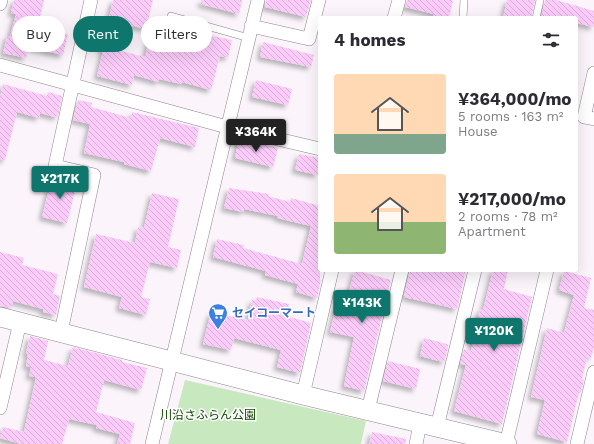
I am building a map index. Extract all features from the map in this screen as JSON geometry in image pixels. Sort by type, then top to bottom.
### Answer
[{"type":"street","points":[[0,4],[1,0]]},
{"type":"street","points":[[61,332],[94,175],[55,166],[91,0]]},
{"type":"street","points":[[152,444],[258,0]]},
{"type":"street","points":[[250,32],[309,39],[319,0]]},
{"type":"street","points":[[395,16],[399,0]]},
{"type":"street","points":[[0,65],[72,83],[227,127],[318,149]]},
{"type":"street","points":[[594,73],[584,117],[594,119]]},
{"type":"street","points":[[303,395],[332,272]]},
{"type":"street","points":[[368,410],[402,272]]},
{"type":"street","points":[[416,444],[429,426],[473,272]]},
{"type":"street","points":[[0,317],[303,395],[368,410],[479,441],[506,444],[547,272]]},
{"type":"street","points":[[0,408],[20,322]]},
{"type":"street","points":[[577,444],[594,372]]},
{"type":"lane","points":[[463,16],[464,0]]},
{"type":"lane","points":[[536,16],[540,0]]},
{"type":"lane","points":[[212,24],[250,32]]},
{"type":"green space","name":"川沿さふらん公園","points":[[185,380],[366,421],[361,444],[168,444]]},
{"type":"building","points":[[14,0],[44,0],[40,16],[15,16],[16,14],[11,13]]},
{"type":"building","points":[[113,0],[153,0],[149,16],[141,16],[141,28],[133,26],[133,16],[109,16]]},
{"type":"building","points":[[201,0],[242,0],[239,14],[201,4]]},
{"type":"building","points":[[266,0],[311,0],[306,17],[265,7]]},
{"type":"building","points":[[407,0],[453,0],[449,16],[434,16],[434,14],[405,7]]},
{"type":"building","points":[[507,0],[535,0],[531,16],[503,16]]},
{"type":"building","points":[[545,0],[556,0],[594,11],[594,27],[578,23],[578,16],[541,16]]},
{"type":"building","points":[[12,29],[12,52],[27,52],[26,58],[3,53],[7,36],[10,37]]},
{"type":"building","points":[[65,33],[68,34],[65,47]]},
{"type":"building","points":[[212,36],[232,40],[228,58],[220,56],[211,90],[182,82],[181,84],[159,79],[158,82],[134,75],[132,85],[97,76],[103,52],[125,52],[145,57],[146,52],[212,52]]},
{"type":"building","points":[[263,42],[314,55],[311,67],[260,57]]},
{"type":"building","points":[[50,52],[64,52],[63,55]]},
{"type":"building","points":[[256,80],[292,89],[288,105],[252,97]]},
{"type":"building","points":[[3,84],[47,96],[48,92],[62,96],[58,116],[55,117],[40,113],[39,118],[17,112],[5,160],[0,159],[0,98]]},
{"type":"building","points":[[78,100],[92,103],[91,107],[131,118],[132,112],[199,128],[195,147],[160,138],[151,171],[124,164],[124,162],[84,153],[90,124],[73,120]]},
{"type":"building","points":[[239,138],[278,148],[273,167],[235,158]]},
{"type":"building","points":[[299,154],[318,158],[318,175],[295,170]]},
{"type":"building","points":[[52,177],[77,183],[67,223],[42,217]]},
{"type":"building","points":[[229,188],[269,194],[268,196],[290,202],[291,198],[318,205],[318,272],[320,272],[321,280],[317,298],[296,292],[298,284],[265,275],[266,271],[213,257],[217,239],[244,245],[243,248],[302,264],[311,226],[277,218],[278,216],[244,209],[243,212],[224,208]]},
{"type":"building","points":[[152,193],[179,199],[168,247],[181,250],[177,268],[150,262],[141,297],[150,299],[146,315],[119,308],[122,297],[84,287],[96,234],[135,243],[138,227],[144,228]]},
{"type":"building","points":[[0,252],[24,258],[22,265],[58,274],[53,294],[60,296],[56,315],[43,312],[43,309],[13,301],[11,308],[0,306]]},
{"type":"building","points":[[354,272],[362,272],[391,280],[364,391],[344,386],[354,337],[330,332],[336,307],[344,309]]},
{"type":"building","points":[[410,272],[466,272],[457,309],[404,297]]},
{"type":"building","points":[[492,272],[508,272],[504,289],[532,297],[502,424],[454,411],[466,365],[460,364],[464,349],[471,351],[480,309],[483,310]]},
{"type":"building","points":[[564,272],[591,278],[584,308],[594,310],[594,347],[591,358],[587,357],[582,379],[584,380],[581,392],[579,392],[567,442],[537,434],[545,400],[531,397],[547,328],[564,333],[574,295],[559,290]]},
{"type":"building","points":[[257,297],[289,304],[286,316],[311,323],[300,373],[277,367],[281,350],[234,338],[231,350],[203,344],[211,312],[248,320],[252,300],[256,301]]},
{"type":"building","points":[[30,336],[48,341],[44,360],[68,366],[73,347],[147,368],[141,390],[104,380],[96,412],[135,423],[130,444],[117,444],[120,434],[96,428],[97,425],[69,419],[62,444],[21,444],[0,438],[3,427],[24,432],[36,377],[29,376],[31,367],[26,366],[28,354],[26,353]]},
{"type":"building","points":[[424,338],[447,344],[448,346],[445,360],[443,362],[420,356]]},
{"type":"building","points":[[388,361],[420,369],[416,389],[383,381]]},
{"type":"building","points":[[372,432],[406,439],[405,444],[369,444]]},
{"type":"place","name":"セイコーマート","points":[[218,330]]}]
